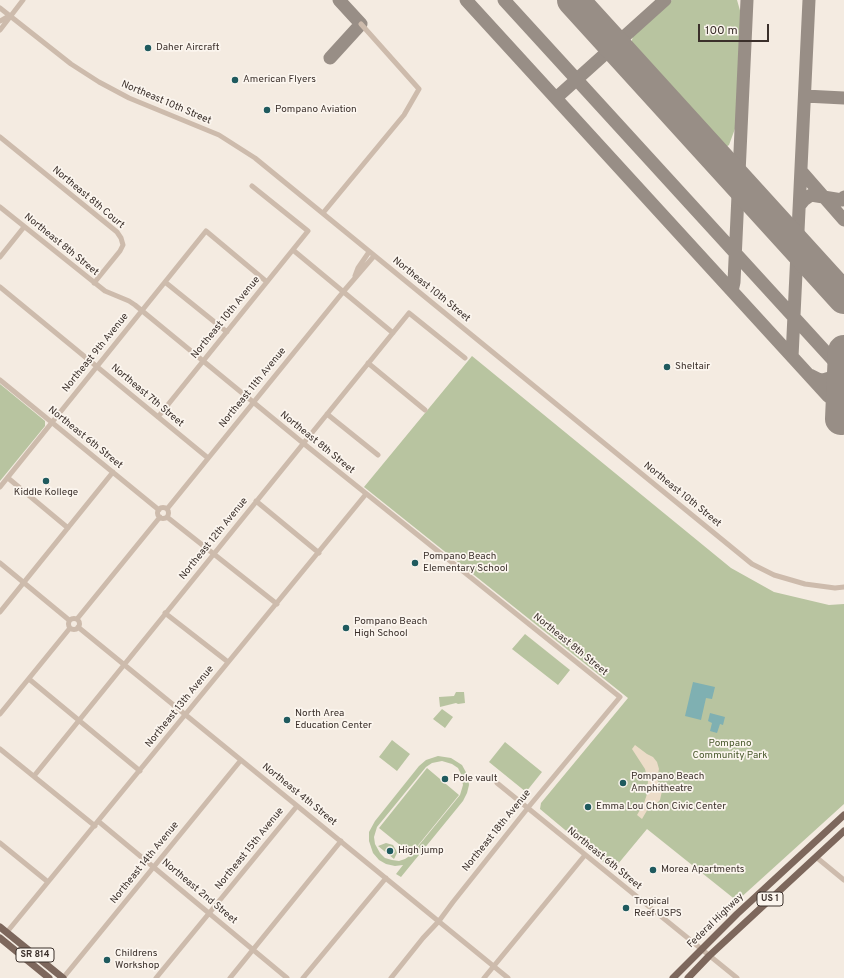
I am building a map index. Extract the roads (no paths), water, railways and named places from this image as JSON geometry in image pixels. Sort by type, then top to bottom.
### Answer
[{"type":"main road","name":"Federal Highway","points":[[673,978],[700,949],[844,815]]},
{"type":"main road","name":"Federal Highway","points":[[688,978],[709,956],[844,831]]},
{"type":"main road","name":"SR 814","points":[[0,927],[63,978]]},
{"type":"main road","name":"SR 814","points":[[0,938],[49,978]]},
{"type":"street","points":[[0,30],[22,0]]},
{"type":"street","name":"Northeast 10th Street","points":[[0,8],[71,64],[98,82],[129,98],[219,135],[255,158],[752,564],[774,575],[805,584],[834,588],[844,587]]},
{"type":"street","points":[[0,21],[10,16]]},
{"type":"street","points":[[322,213],[404,115],[420,90],[361,24]]},
{"type":"street","name":"Northeast 8th Court","points":[[0,137],[117,232],[121,238],[123,245],[120,251],[94,283]]},
{"type":"street","name":"Northeast 10th Avenue","points":[[158,417],[308,231],[252,186]]},
{"type":"street","name":"Northeast 8th Street","points":[[0,207],[94,283],[105,291],[129,301],[142,311],[253,403],[620,697]]},
{"type":"street","points":[[0,257],[24,227]]},
{"type":"street","name":"Northeast 9th Avenue","points":[[0,487],[206,231],[267,282]]},
{"type":"street","points":[[293,250],[393,333]]},
{"type":"street","name":"Northeast 11th Avenue","points":[[354,279],[358,268],[369,252]]},
{"type":"street","name":"Northeast 11th Avenue","points":[[167,509],[374,256]]},
{"type":"street","points":[[165,282],[227,332]]},
{"type":"street","name":"Northeast 7th Street","points":[[0,288],[208,458]]},
{"type":"street","name":"Northeast 12th Avenue","points":[[34,776],[409,313],[465,358]]},
{"type":"street","points":[[368,363],[425,410]]},
{"type":"street","name":"Northeast 6th Street","points":[[0,380],[159,510]]},
{"type":"street","points":[[327,414],[378,454]]},
{"type":"street","points":[[0,612],[113,472]]},
{"type":"street","points":[[8,478],[68,528]]},
{"type":"street","name":"Northeast 13th Avenue","points":[[4,931],[48,882],[366,494]]},
{"type":"street","points":[[256,501],[319,553]]},
{"type":"street","points":[[160,518],[158,513],[162,508],[167,509],[169,512],[168,517]]},
{"type":"street","points":[[168,517],[277,604]]},
{"type":"street","points":[[160,518],[163,519],[168,517]]},
{"type":"street","points":[[77,619],[160,518]]},
{"type":"street","points":[[0,563],[69,620]]},
{"type":"street","points":[[165,613],[228,662]]},
{"type":"street","points":[[69,620],[73,618],[77,619]]},
{"type":"street","points":[[70,628],[75,629],[78,627],[79,623],[77,619]]},
{"type":"street","points":[[69,620],[68,624],[70,628]]},
{"type":"street","name":"Northeast 4th Street","points":[[78,627],[508,978]]},
{"type":"street","points":[[0,714],[70,628]]},
{"type":"street","points":[[29,679],[140,770]]},
{"type":"street","name":"Northeast 18th Avenue","points":[[391,978],[439,921],[528,808],[620,697]]},
{"type":"street","name":"Northeast 2nd Street","points":[[0,749],[154,866],[287,978]]},
{"type":"street","name":"Northeast 14th Avenue","points":[[63,978],[241,760]]},
{"type":"street","name":"Northeast 6th Street","points":[[497,783],[737,978]]},
{"type":"street","name":"Northeast 15th Avenue","points":[[156,978],[297,806]]},
{"type":"street","points":[[230,978],[341,841]]},
{"type":"street","points":[[0,843],[48,882]]},
{"type":"street","points":[[484,978],[585,855]]},
{"type":"street","points":[[816,857],[844,880]]},
{"type":"street","points":[[303,978],[386,878]]},
{"type":"water","points":[[693,682],[715,687],[712,699],[706,698],[701,720],[685,716]]},
{"type":"water","points":[[710,713],[725,717],[723,725],[720,724],[717,733],[710,731],[712,723],[708,721]]},
{"type":"place","name":"Daher Aircraft","points":[[148,48]]},
{"type":"place","name":"American Flyers","points":[[235,80]]},
{"type":"place","name":"Pompano Aviation","points":[[267,110]]},
{"type":"place","name":"Sheltair","points":[[667,367]]},
{"type":"place","name":"Kiddle Kollege","points":[[46,481]]},
{"type":"place","name":"Pompano Beach Elementary School","points":[[415,563]]},
{"type":"place","name":"Pompano Beach High School","points":[[346,628]]},
{"type":"place","name":"North Area Education Center","points":[[287,720]]},
{"type":"place","name":"Pole vault","points":[[445,779]]},
{"type":"place","name":"Pompano Beach Amphitheatre","points":[[623,783]]},
{"type":"place","name":"Emma Lou Chon Civic Center","points":[[588,807]]},
{"type":"place","name":"High jump","points":[[390,851]]},
{"type":"place","name":"Morea Apartments","points":[[653,870]]},
{"type":"place","name":"Tropical Reef USPS","points":[[626,908]]},
{"type":"place","name":"Childrens Workshop","points":[[107,960]]},
{"type":"park label","name":"Pompano Community Park","points":[[730,750]]}]
